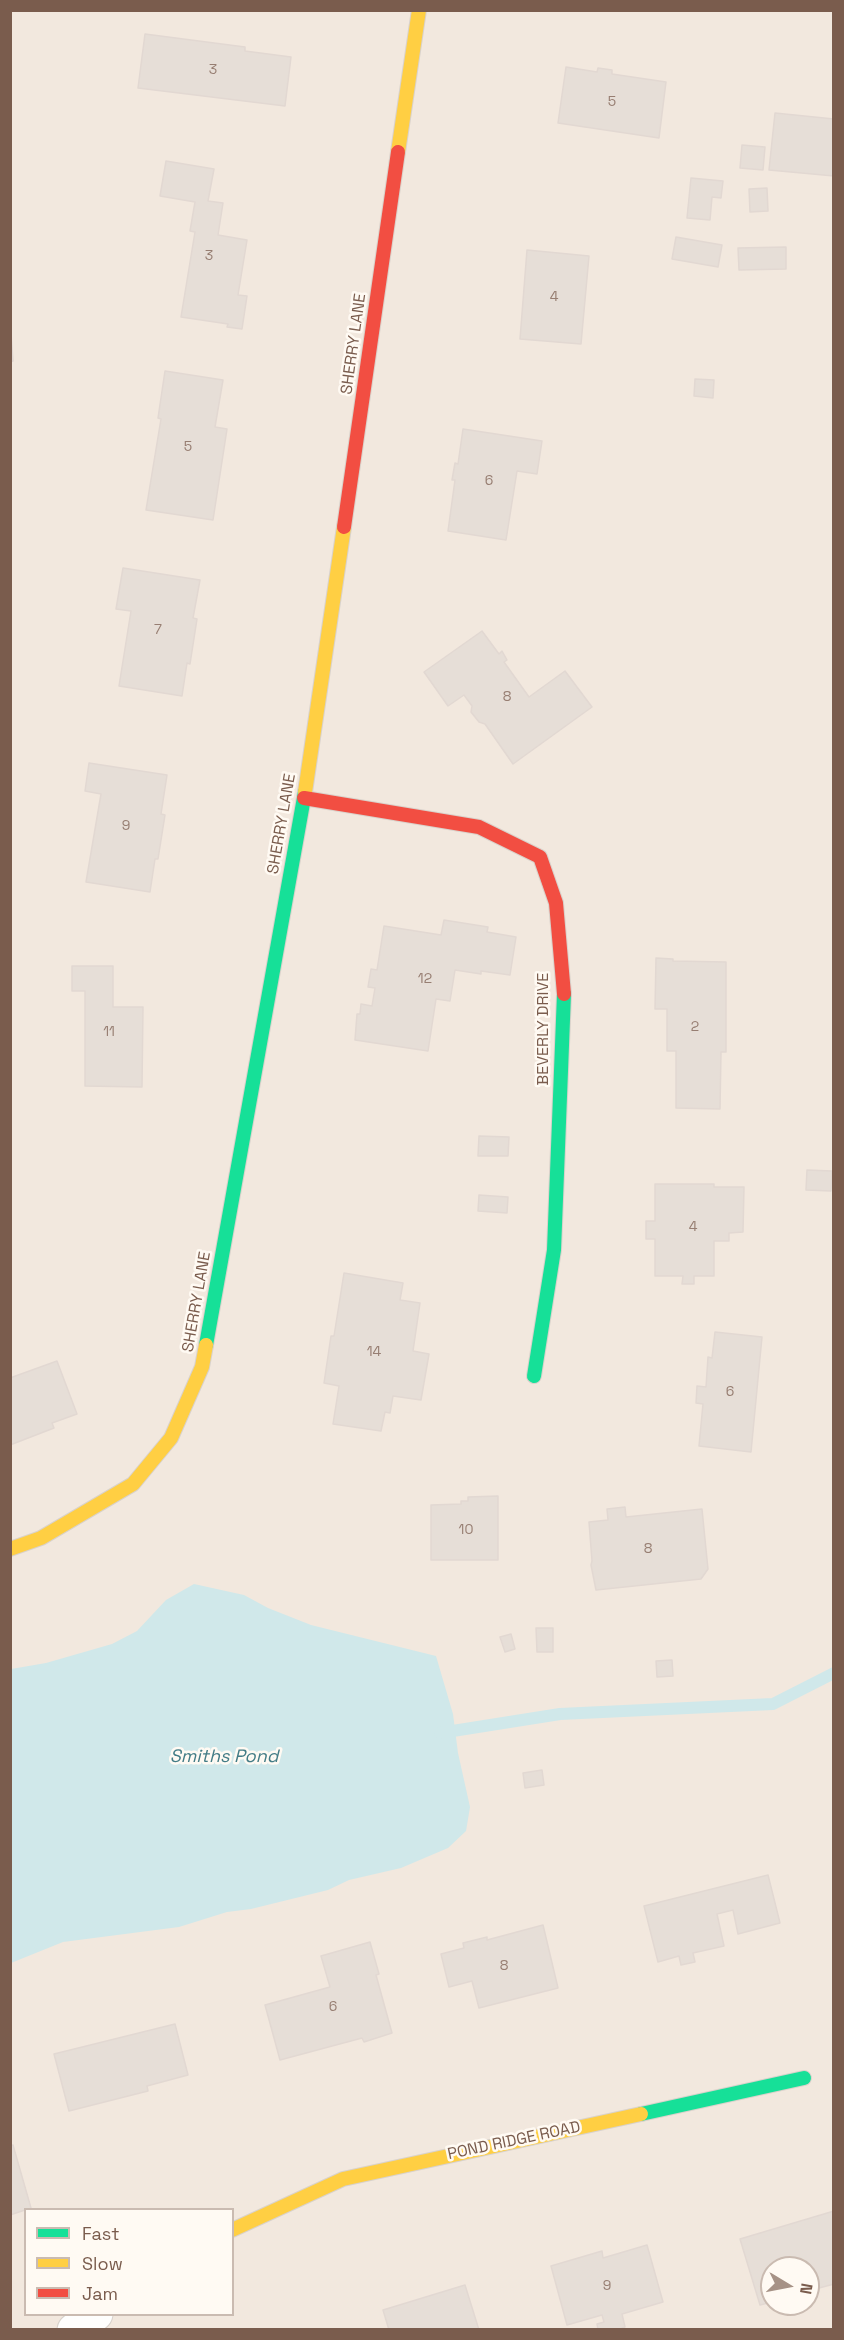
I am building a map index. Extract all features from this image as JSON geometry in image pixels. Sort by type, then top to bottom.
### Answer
[{"type":"street","name":"SHERRY LANE","points":[[10,1549],[41,1538],[133,1484],[171,1438],[202,1367],[304,798],[418,10]]},
{"type":"street","name":"BEVERLY DRIVE","points":[[304,798],[479,828],[540,857],[556,903],[564,1000],[554,1250],[534,1376]]},
{"type":"street","name":"POND RIDGE ROAD","points":[[234,2229],[343,2179],[804,2078]]},
{"type":"street","points":[[74,2330],[93,2316]]},
{"type":"shaded area","points":[[11,11],[833,11],[833,2329],[11,2329]]},
{"type":"water","name":"Smiths Pond","points":[[194,1584],[244,1595],[268,1608],[311,1625],[436,1656],[453,1714],[458,1753],[470,1807],[466,1831],[448,1848],[401,1868],[349,1880],[328,1890],[251,1909],[227,1912],[179,1927],[63,1942],[11,1963],[11,1669],[46,1663],[112,1644],[137,1631],[166,1600]]},
{"type":"building","points":[[145,34],[245,47],[245,51],[291,57],[285,106],[138,88]]},
{"type":"building","points":[[566,67],[597,72],[598,68],[612,70],[612,74],[666,82],[659,138],[558,123]]},
{"type":"building","points":[[775,113],[834,119],[834,176],[769,170]]},
{"type":"building","points":[[742,145],[765,147],[763,170],[740,168]]},
{"type":"building","points":[[166,161],[214,169],[208,201],[223,203],[218,235],[247,240],[238,295],[247,296],[242,329],[227,327],[228,324],[181,317],[195,232],[190,231],[195,202],[160,196]]},
{"type":"building","points":[[691,178],[723,181],[721,198],[712,197],[710,220],[687,218]]},
{"type":"building","points":[[767,188],[768,211],[750,212],[749,189]]},
{"type":"building","points":[[676,237],[722,245],[718,267],[672,259]]},
{"type":"building","points":[[786,247],[786,269],[739,270],[738,248]]},
{"type":"building","points":[[527,250],[589,256],[581,344],[520,339]]},
{"type":"building","points":[[10,334],[13,361],[10,362]]},
{"type":"building","points":[[165,371],[223,380],[215,427],[227,429],[213,520],[146,510],[161,419],[158,418]]},
{"type":"building","points":[[695,379],[714,380],[713,398],[694,396]]},
{"type":"building","points":[[463,429],[542,441],[537,474],[517,471],[506,540],[448,531],[455,480],[452,480],[455,463],[458,464]]},
{"type":"building","points":[[123,568],[200,580],[193,618],[197,619],[182,696],[119,686],[131,611],[116,609]]},
{"type":"building","points":[[482,631],[499,654],[502,651],[507,660],[504,662],[529,697],[565,671],[592,707],[513,764],[485,724],[479,722],[471,712],[472,706],[464,695],[448,706],[424,672]]},
{"type":"building","points":[[89,763],[167,775],[161,814],[165,815],[150,892],[86,882],[101,794],[85,791]]},
{"type":"building","points":[[444,920],[488,927],[487,932],[516,937],[510,975],[455,970],[450,1001],[436,999],[428,1051],[355,1040],[357,1014],[360,1014],[361,1004],[372,1006],[375,988],[368,987],[371,969],[377,970],[384,926],[441,935]]},
{"type":"building","points":[[656,958],[673,959],[673,961],[726,962],[726,1052],[721,1052],[720,1109],[676,1108],[676,1051],[667,1051],[667,1009],[655,1009]]},
{"type":"building","points":[[72,966],[113,966],[113,1007],[143,1007],[142,1087],[85,1086],[85,991],[72,991]]},
{"type":"building","points":[[479,1136],[509,1137],[508,1156],[478,1156]]},
{"type":"building","points":[[807,1170],[832,1171],[831,1191],[806,1190]]},
{"type":"building","points":[[655,1184],[714,1184],[714,1187],[744,1187],[743,1232],[729,1233],[729,1241],[714,1241],[714,1276],[694,1276],[694,1284],[682,1284],[683,1276],[655,1276],[655,1239],[646,1239],[646,1221],[655,1221]]},
{"type":"building","points":[[479,1195],[508,1197],[507,1213],[478,1211]]},
{"type":"building","points":[[344,1273],[403,1283],[400,1300],[420,1303],[413,1351],[429,1354],[421,1400],[393,1396],[390,1413],[385,1412],[381,1431],[333,1424],[339,1386],[324,1383]]},
{"type":"building","points":[[715,1332],[762,1337],[751,1452],[699,1446],[703,1404],[696,1403],[697,1386],[706,1387],[708,1357],[712,1358]]},
{"type":"building","points":[[57,1361],[77,1414],[52,1423],[54,1428],[10,1445],[10,1378]]},
{"type":"building","points":[[498,1496],[498,1560],[431,1560],[431,1505],[461,1504],[461,1501],[468,1501],[468,1497]]},
{"type":"building","points":[[625,1507],[626,1517],[702,1509],[708,1569],[701,1579],[596,1590],[591,1565],[589,1522],[608,1520],[607,1509]]},
{"type":"building","points":[[536,1628],[553,1628],[553,1652],[537,1652]]},
{"type":"building","points":[[511,1634],[515,1649],[505,1652],[500,1637]]},
{"type":"building","points":[[672,1660],[673,1676],[657,1677],[656,1661]]},
{"type":"building","points":[[542,1770],[544,1785],[525,1788],[523,1773]]},
{"type":"building","points":[[768,1875],[780,1923],[738,1934],[733,1910],[717,1914],[724,1946],[693,1953],[695,1962],[681,1965],[679,1956],[658,1962],[644,1906]]},
{"type":"building","points":[[543,1925],[558,1988],[479,2008],[472,1981],[449,1987],[441,1954],[464,1948],[463,1943],[487,1937],[487,1940]]},
{"type":"building","points":[[370,1942],[379,1974],[376,1975],[392,2033],[364,2042],[362,2038],[280,2060],[265,2005],[330,1987],[321,1956]]},
{"type":"building","points":[[175,2024],[188,2075],[147,2086],[148,2091],[69,2111],[54,2054]]},
{"type":"building","points":[[13,2145],[31,2208],[24,2208],[24,2210],[10,2215],[10,2146]]},
{"type":"building","points":[[834,2211],[834,2284],[820,2288],[820,2256],[760,2256],[760,2305],[740,2239]]},
{"type":"building","points":[[647,2245],[663,2302],[622,2314],[625,2327],[617,2330],[598,2330],[597,2324],[604,2322],[602,2315],[567,2325],[551,2266],[602,2251],[603,2258]]},
{"type":"building","points":[[465,2285],[479,2330],[389,2330],[383,2310]]},
{"type":"waterway","points":[[440,1733],[560,1714],[773,1704],[834,1673]]},
{"type":"traffic: fast","points":[[206,1345],[305,792]]},
{"type":"traffic: fast","points":[[534,1376],[554,1250],[564,994]]},
{"type":"traffic: fast","points":[[641,2114],[804,2078]]},
{"type":"traffic: slow","points":[[398,152],[419,10]]},
{"type":"traffic: slow","points":[[305,792],[344,527]]},
{"type":"traffic: slow","points":[[10,1549],[41,1538],[133,1484],[171,1438],[202,1367],[206,1345]]},
{"type":"traffic: slow","points":[[234,2229],[343,2179],[641,2114]]},
{"type":"traffic: jam","points":[[344,527],[398,152]]},
{"type":"traffic: jam","points":[[304,798],[479,827],[540,857],[556,903],[564,994]]}]
